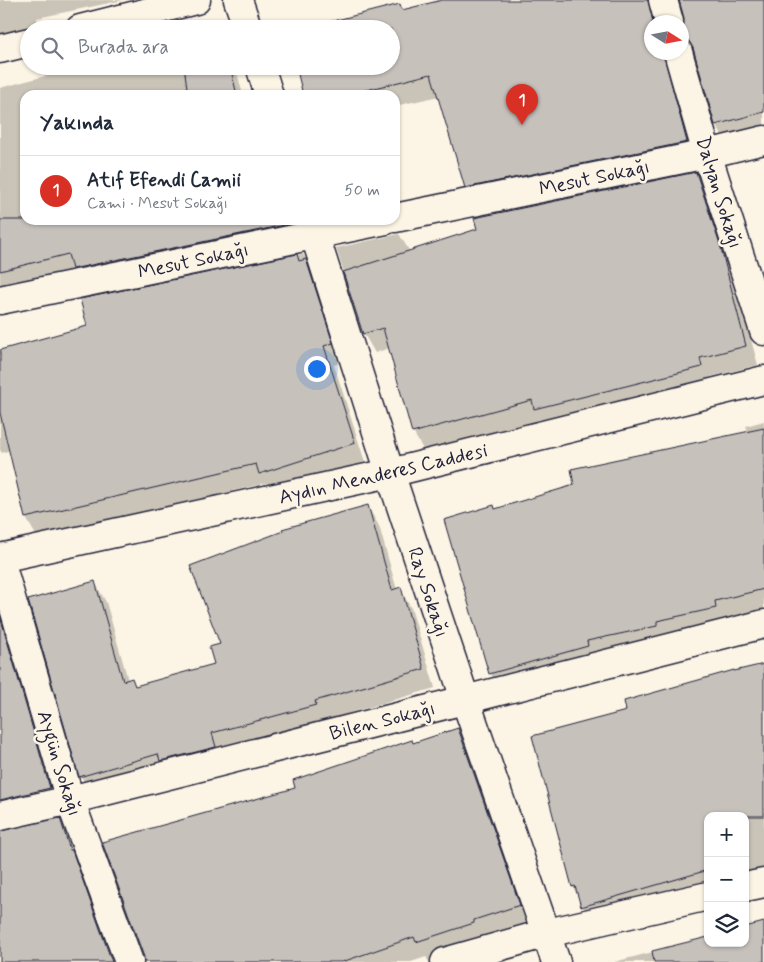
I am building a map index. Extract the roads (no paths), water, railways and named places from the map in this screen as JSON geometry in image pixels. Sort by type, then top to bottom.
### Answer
[{"type":"street","points":[[116,20],[196,0]]},
{"type":"street","points":[[238,0],[245,20]]},
{"type":"street","points":[[663,0],[667,15]]},
{"type":"street","points":[[0,49],[20,44]]},
{"type":"street","name":"Dalyan Sokağı","points":[[680,60],[707,154],[764,331]]},
{"type":"street","points":[[263,75],[267,90]]},
{"type":"street","name":"Mesut Sokağı","points":[[400,217],[707,154],[764,140]]},
{"type":"street","name":"Mesut Sokağı","points":[[0,300],[312,227],[333,225]]},
{"type":"street","name":"Ray Sokağı","points":[[312,227],[390,473],[465,699],[556,962]]},
{"type":"street","name":"Aydın Menderes Caddesi","points":[[0,559],[390,473],[764,380]]},
{"type":"street","name":"Aygün Sokağı","points":[[0,559],[70,800],[129,962]]},
{"type":"street","name":"Bilen Sokağı","points":[[0,816],[70,800],[764,624]]},
{"type":"street","points":[[749,886],[764,883]]},
{"type":"street","points":[[445,962],[547,933],[704,897]]},
{"type":"place","name":"Atıf Efendi Camii","points":[[522,125]]}]
